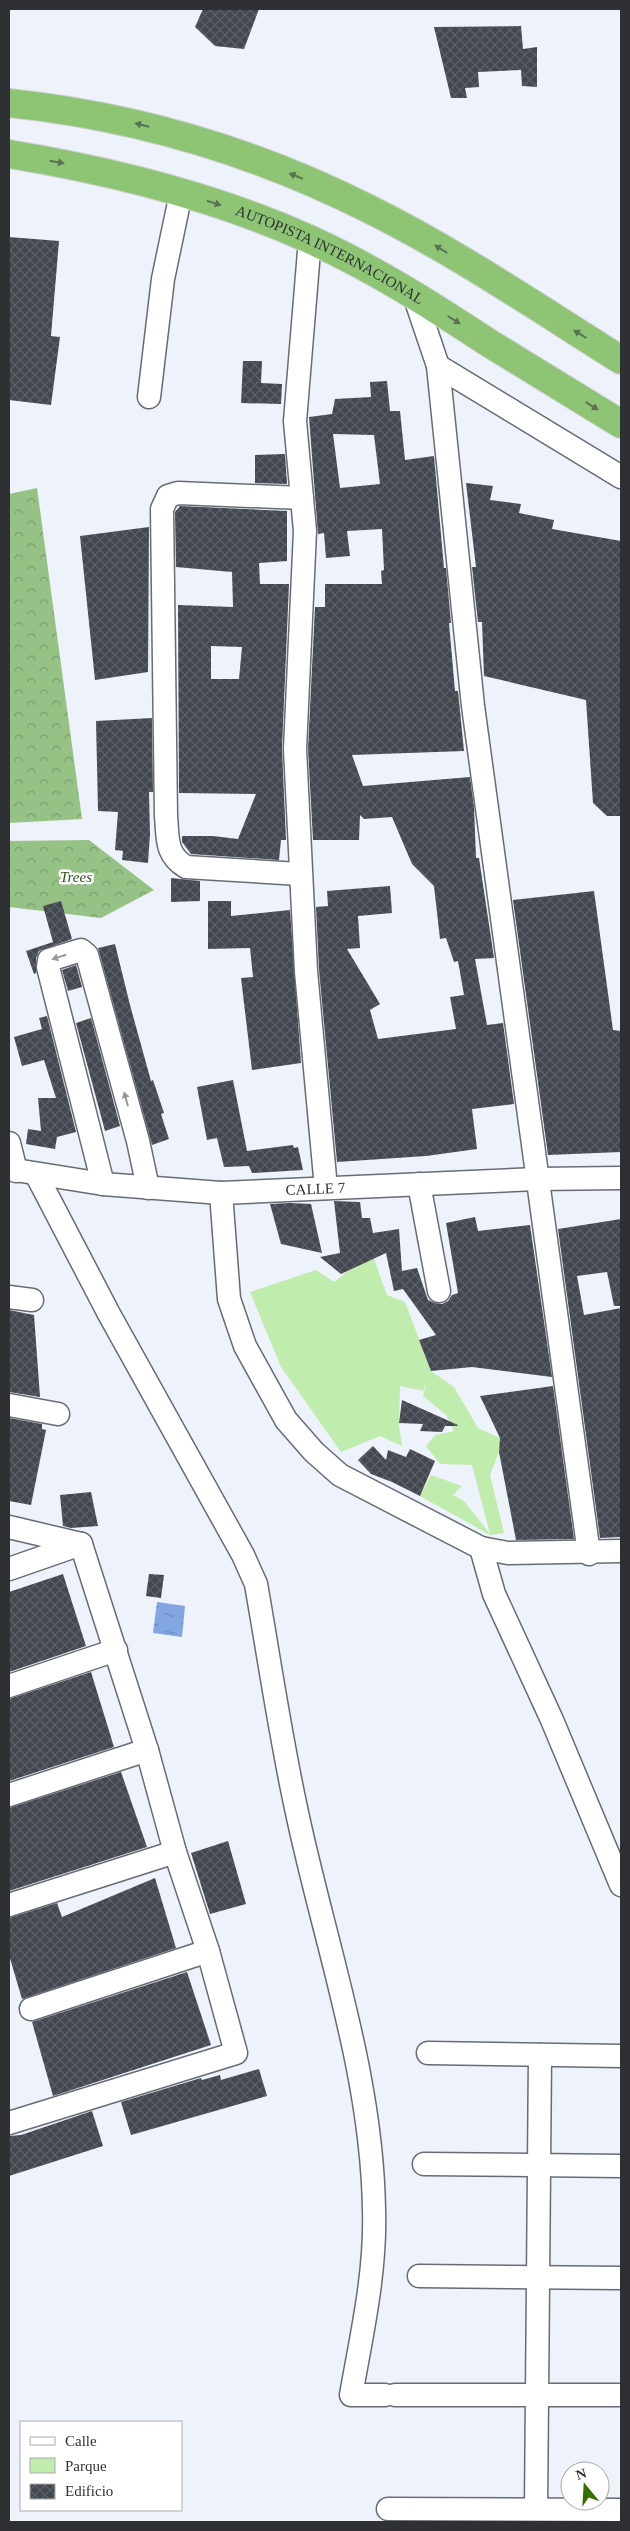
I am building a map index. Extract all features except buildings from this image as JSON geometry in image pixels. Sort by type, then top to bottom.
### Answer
[{"type":"highway","points":[[9,103],[120,119],[180,134],[258,161],[328,190],[425,239],[621,360]]},
{"type":"highway","name":"AUTOPISTA INTERNACIONAL","points":[[9,154],[85,168],[181,193],[234,209],[310,239],[414,295],[621,424]]},
{"type":"street","points":[[150,397],[163,279],[181,193]]},
{"type":"street","points":[[310,239],[295,421],[305,531],[295,749],[300,874],[318,1188]]},
{"type":"street","points":[[414,295],[438,366],[472,706],[589,1554]]},
{"type":"street","points":[[438,366],[621,477]]},
{"type":"street","points":[[300,874],[186,867],[175,860],[169,849],[166,816],[162,509],[168,496],[178,493],[302,498]]},
{"type":"street","points":[[103,1184],[48,967],[49,960],[81,950],[87,955],[138,1141],[148,1188]]},
{"type":"street","points":[[9,1142],[20,1171],[109,1314],[244,1555],[256,1584],[296,1808],[356,2053],[368,2118],[374,2210],[372,2274],[351,2394],[621,2395]]},
{"type":"street","name":"CALLE 7","points":[[20,1171],[103,1184],[221,1193],[537,1179],[621,1178]]},
{"type":"street","points":[[419,1184],[439,1291]]},
{"type":"street","points":[[221,1193],[229,1299],[245,1346],[286,1420],[314,1452],[340,1475],[481,1548],[508,1553],[589,1554],[621,1551]]},
{"type":"street","points":[[9,1297],[32,1300]]},
{"type":"street","points":[[9,1405],[58,1414]]},
{"type":"street","points":[[9,1527],[81,1544]]},
{"type":"street","points":[[9,1569],[81,1544]]},
{"type":"street","points":[[9,2123],[236,2053],[208,1951],[175,1852],[147,1750],[81,1544]]},
{"type":"street","points":[[481,1548],[494,1594],[552,1720],[621,1885]]},
{"type":"street","points":[[9,1686],[116,1650]]},
{"type":"street","points":[[9,1795],[147,1750]]},
{"type":"street","points":[[9,1905],[175,1852]]},
{"type":"street","points":[[31,2009],[208,1951]]},
{"type":"street","points":[[428,2053],[621,2056]]},
{"type":"street","points":[[536,2509],[540,2055]]},
{"type":"street","points":[[424,2164],[621,2166]]},
{"type":"street","points":[[419,2276],[621,2278]]},
{"type":"street","points":[[388,2509],[621,2510]]},
{"type":"green space","points":[[37,488],[82,819],[9,823],[9,494]]},
{"type":"green space","name":"Trees","points":[[89,840],[154,890],[101,918],[9,907],[9,841]]},
{"type":"green space","points":[[372,1253],[387,1295],[405,1302],[431,1371],[454,1387],[478,1428],[500,1438],[499,1452],[490,1475],[504,1533],[490,1535],[420,1496],[431,1475],[462,1486],[453,1495],[464,1501],[490,1534],[472,1465],[440,1464],[426,1446],[435,1435],[454,1431],[446,1415],[423,1396],[427,1381],[423,1391],[400,1386],[399,1426],[402,1446],[380,1436],[341,1452],[281,1367],[250,1292],[316,1270],[334,1282]]},
{"type":"water","points":[[157,1602],[185,1606],[182,1637],[153,1633]]}]
